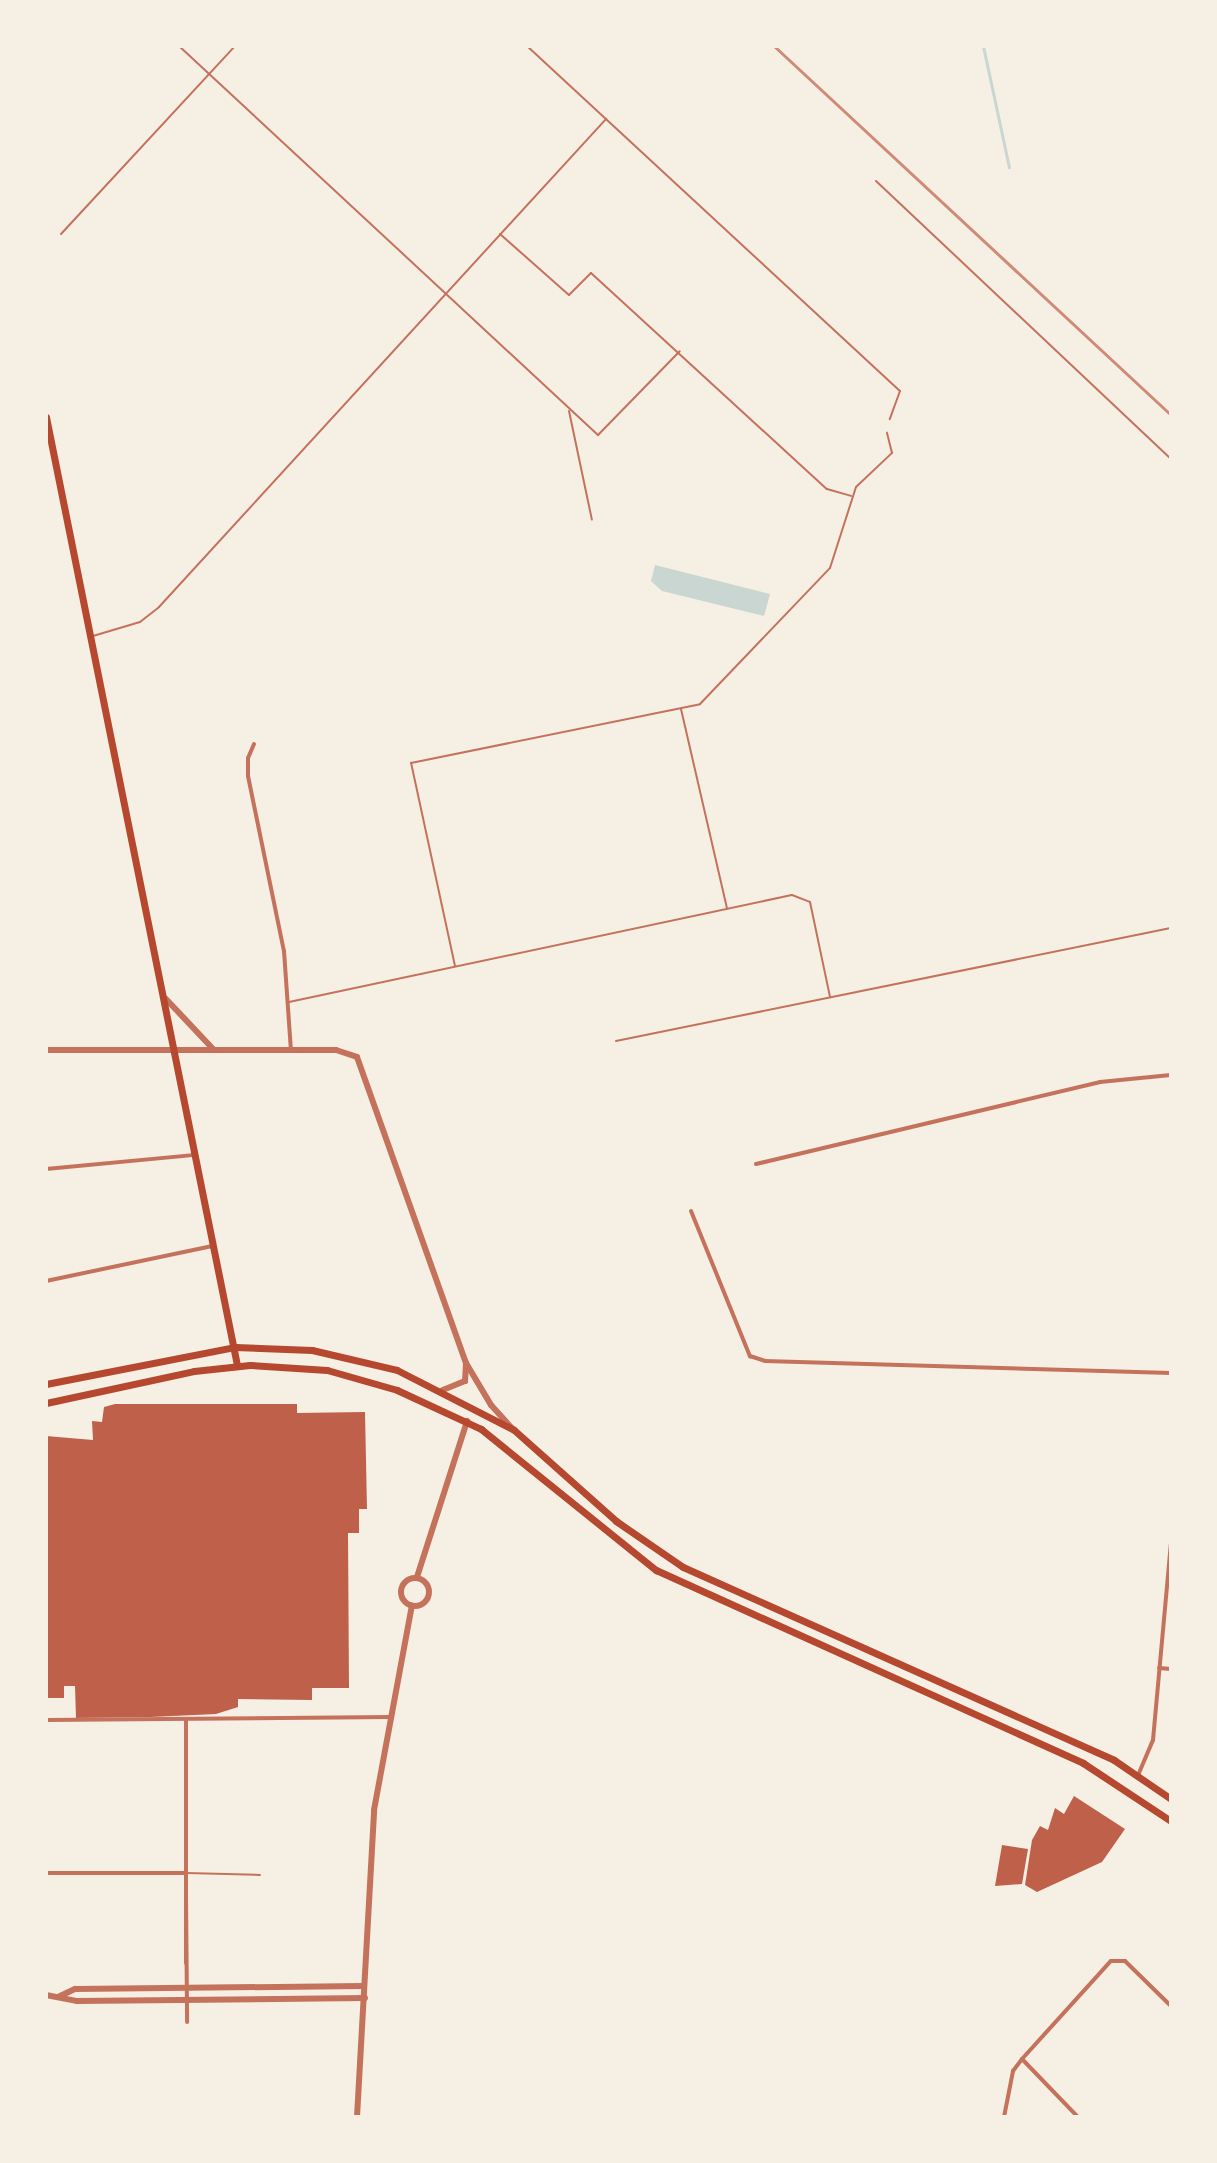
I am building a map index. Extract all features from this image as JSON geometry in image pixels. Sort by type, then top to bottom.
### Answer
[{"type":"main road","points":[[46,417],[166,999],[237,1365]]},
{"type":"main road","points":[[46,1384],[235,1347],[312,1350],[363,1359],[443,1390],[514,1430],[616,1521],[683,1567],[1139,1773],[1171,1799]]},
{"type":"main road","points":[[46,1403],[237,1365],[306,1367],[354,1376],[467,1421],[510,1450],[595,1525],[656,1570],[1083,1763],[1127,1789],[1171,1821]]},
{"type":"main road","points":[[467,1421],[476,1407]]},
{"type":"main road","points":[[1127,1789],[1139,1773]]},
{"type":"street","points":[[254,744],[248,758],[248,776],[284,951],[291,1050]]},
{"type":"street","points":[[166,999],[214,1050]]},
{"type":"street","points":[[46,1050],[350,1051],[361,1062],[466,1363],[491,1405],[514,1430]]},
{"type":"street","points":[[756,1164],[1100,1082],[1171,1075]]},
{"type":"street","points":[[46,1169],[197,1155]]},
{"type":"street","points":[[691,1211],[750,1356],[765,1361],[1171,1373]]},
{"type":"street","points":[[46,1281],[215,1245]]},
{"type":"street","points":[[443,1390],[465,1381],[466,1363]]},
{"type":"street","points":[[417,1577],[442,1513],[467,1421]]},
{"type":"street","points":[[1139,1773],[1153,1740],[1171,1544]]},
{"type":"street","points":[[357,2117],[374,1810],[412,1605],[401,1591],[406,1580],[417,1577],[428,1584],[429,1596],[412,1605]]},
{"type":"street","points":[[1159,1668],[1171,1669]]},
{"type":"street","points":[[46,1720],[391,1717]]},
{"type":"street","points":[[186,1720],[187,2022]]},
{"type":"street","points":[[46,1873],[185,1873]]},
{"type":"street","points":[[1004,2117],[1013,2071],[1111,1961],[1125,1961],[1171,2006]]},
{"type":"street","points":[[60,1996],[75,1989],[364,1986]]},
{"type":"street","points":[[46,1995],[77,2001],[365,1998]]},
{"type":"street","points":[[1022,2059],[1078,2117]]},
{"type":"lane","points":[[179,46],[598,435],[680,351]]},
{"type":"lane","points":[[61,234],[235,46]]},
{"type":"lane","points":[[527,46],[900,391],[890,419]]},
{"type":"lane","points":[[91,637],[140,622],[159,607],[442,293],[606,119]]},
{"type":"lane","points":[[876,181],[1171,459]]},
{"type":"lane","points":[[498,232],[569,295],[591,273],[680,351],[827,489],[852,496]]},
{"type":"lane","points":[[569,409],[592,520]]},
{"type":"lane","points":[[455,966],[411,763],[700,704],[830,568],[852,496],[892,453],[887,433]]},
{"type":"lane","points":[[681,708],[727,909]]},
{"type":"lane","points":[[288,1002],[792,895],[810,902],[830,997]]},
{"type":"lane","points":[[616,1041],[1171,928]]},
{"type":"lane","points":[[185,1873],[260,1875]]},
{"type":"shaded area","points":[[655,565],[770,594],[764,616],[662,591],[651,581]]},
{"type":"building","points":[[115,1404],[297,1404],[297,1413],[365,1412],[367,1509],[359,1509],[359,1533],[348,1533],[349,1688],[312,1688],[312,1700],[238,1699],[238,1707],[216,1714],[151,1717],[76,1718],[75,1686],[64,1686],[64,1698],[46,1698],[46,1436],[93,1440],[92,1421],[102,1422],[104,1407]]},
{"type":"building","points":[[1074,1796],[1125,1829],[1102,1862],[1037,1892],[1025,1885],[1032,1840],[1040,1826],[1048,1830],[1055,1808],[1064,1814]]},
{"type":"building","points":[[1002,1845],[1028,1849],[1022,1884],[995,1886]]},
{"type":"waterway","points":[[983,46],[1009,167]]},
{"type":"railway","points":[[774,46],[1171,415]]}]
